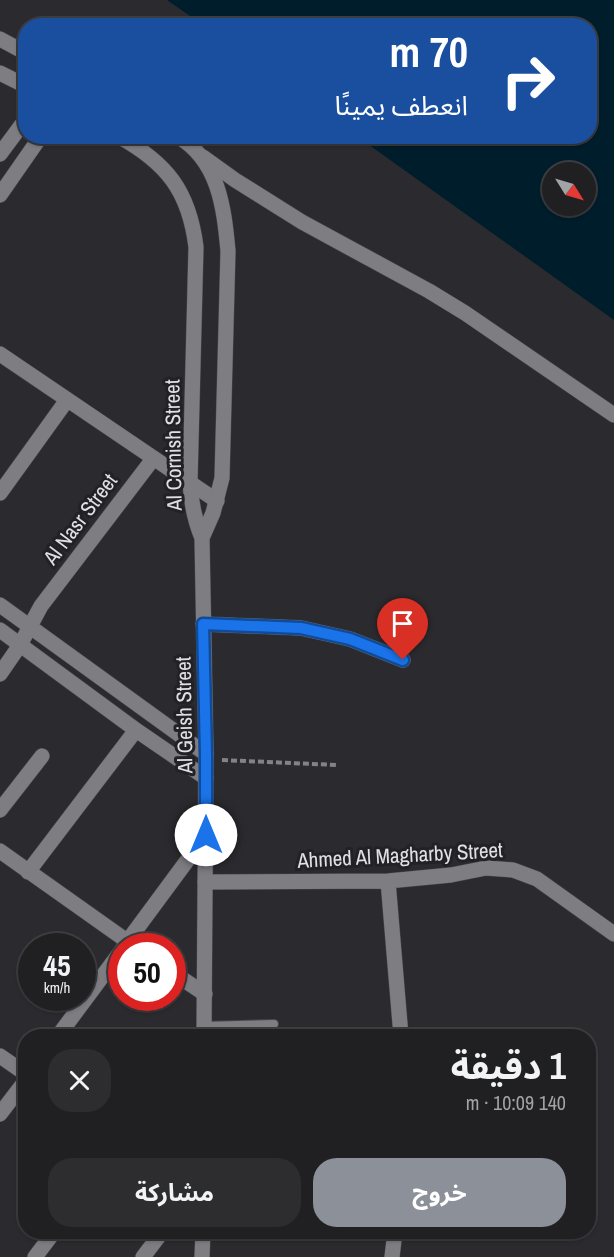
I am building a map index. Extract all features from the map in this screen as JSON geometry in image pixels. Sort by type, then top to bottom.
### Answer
[{"type":"street","points":[[0,39],[18,49]]},
{"type":"street","points":[[0,73],[18,82]]},
{"type":"street","points":[[0,154],[18,129]]},
{"type":"street","points":[[0,195],[35,144]]},
{"type":"street","name":"Al Cornish Street","points":[[132,144],[162,167],[173,181],[188,209],[193,228],[196,247],[190,482],[193,512],[202,538]]},
{"type":"street","name":"Al Cornish Street","points":[[189,144],[235,180],[302,222],[465,313],[614,415]]},
{"type":"street","name":"Al Cornish Street","points":[[202,538],[218,501],[222,478],[228,251],[222,206],[214,177],[203,157]]},
{"type":"street","points":[[0,354],[218,501]]},
{"type":"street","points":[[0,493],[68,400]]},
{"type":"street","name":"Al Nasr Street","points":[[0,674],[20,645],[26,624],[153,459]]},
{"type":"street","name":"Al Geish Street","points":[[202,538],[206,757],[204,1029]]},
{"type":"street","points":[[0,605],[206,757]]},
{"type":"street","name":"Al Nasr Street","points":[[1,633],[26,624]]},
{"type":"street","points":[[203,624],[301,628],[350,639],[403,660]]},
{"type":"street","points":[[1,633],[206,778]]},
{"type":"street","points":[[28,872],[136,730]]},
{"type":"street","points":[[0,810],[42,756]]},
{"type":"street","points":[[136,933],[206,835]]},
{"type":"street","points":[[0,851],[110,933]]},
{"type":"street","name":"Ahmed Al Magharby Street","points":[[206,882],[388,881],[451,875],[486,868],[513,870],[537,879],[614,934]]},
{"type":"street","points":[[388,881],[400,1029]]},
{"type":"street","points":[[63,1029],[108,971]]},
{"type":"street","points":[[186,981],[205,994]]},
{"type":"street","points":[[0,1056],[18,1068]]},
{"type":"street","points":[[0,1114],[18,1090]]},
{"type":"street","points":[[35,1257],[49,1239]]},
{"type":"street","points":[[143,1257],[157,1239]]},
{"type":"street","points":[[202,1239],[202,1257]]},
{"type":"street","points":[[393,1257],[394,1239]]},
{"type":"lane","points":[[224,1029],[274,1024]]},
{"type":"path","points":[[206,757],[336,765]]},
{"type":"water","points":[[167,0],[614,0],[614,320],[368,144],[597,144],[597,18],[193,18]]},
{"type":"route","points":[[206,835],[203,624],[301,628],[350,639],[403,660]]}]
